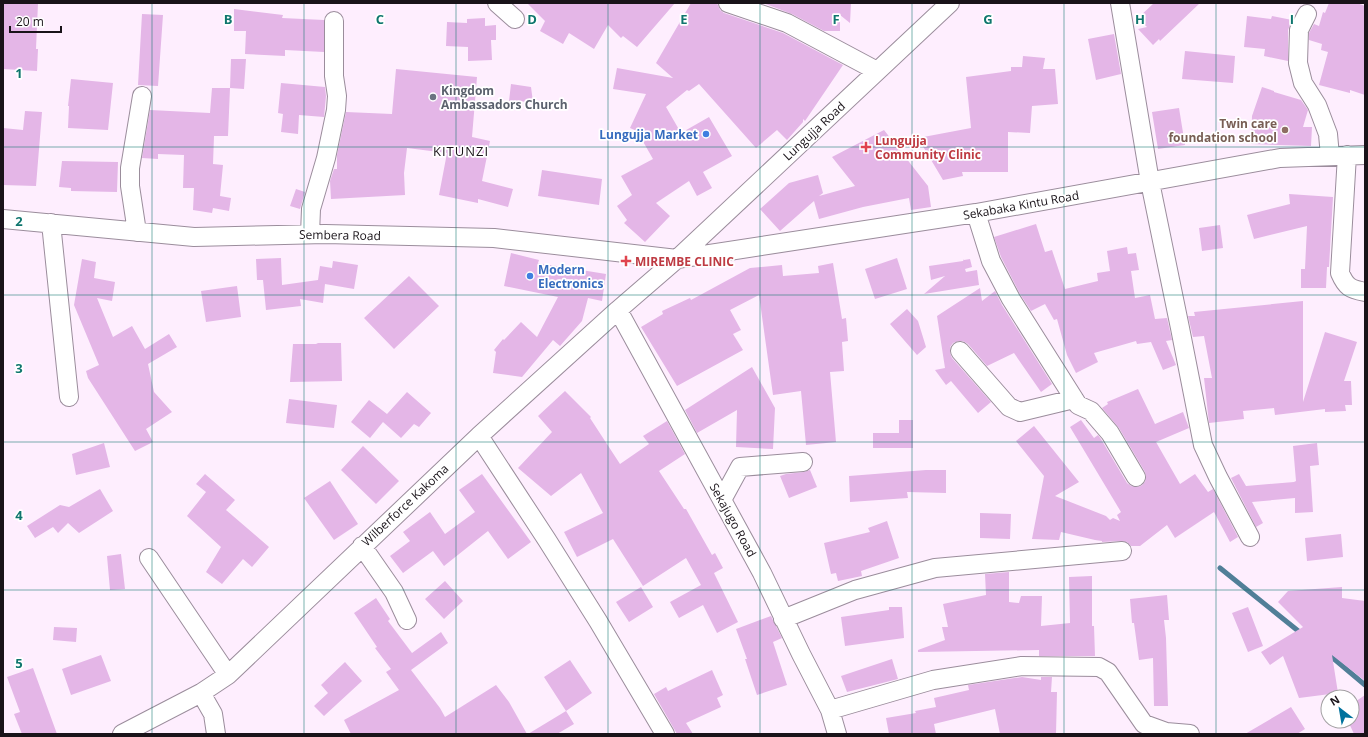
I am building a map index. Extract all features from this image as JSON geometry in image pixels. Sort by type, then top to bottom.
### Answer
[{"type":"street","points":[[497,3],[515,19]]},
{"type":"street","points":[[728,3],[787,23],[877,71]]},
{"type":"street","name":"Lungujja Road","points":[[677,258],[950,3]]},
{"type":"street","points":[[1120,3],[1150,182],[1203,446],[1250,537]]},
{"type":"street","points":[[1307,14],[1299,30],[1298,63],[1303,83],[1317,105],[1338,156],[1340,273],[1344,283],[1352,289],[1365,292]]},
{"type":"street","points":[[310,234],[311,209],[326,158],[336,110],[337,96],[334,76],[334,21]]},
{"type":"street","points":[[137,232],[130,186],[130,168],[142,96]]},
{"type":"street","name":"Sekabaka Kintu Road","points":[[677,258],[976,214],[1280,158],[1365,154]]},
{"type":"street","points":[[976,214],[991,261],[1011,300],[1078,405],[1091,411],[1110,433],[1136,477]]},
{"type":"street","name":"Sembera Road","points":[[3,220],[51,223],[194,237],[310,234],[494,238],[677,258]]},
{"type":"street","points":[[51,223],[69,397]]},
{"type":"street","name":"Wilberforce Kakoma","points":[[122,734],[201,693],[228,675],[479,436],[677,258]]},
{"type":"street","name":"Sekajugo Road","points":[[618,310],[762,573],[800,654],[830,710],[837,734]]},
{"type":"street","points":[[960,351],[1009,407],[1020,412],[1074,399]]},
{"type":"street","points":[[479,436],[598,621],[664,734]]},
{"type":"street","points":[[722,500],[740,467],[803,462]]},
{"type":"street","points":[[362,546],[394,592],[407,620]]},
{"type":"street","points":[[784,618],[855,590],[934,568],[1122,551]]},
{"type":"street","points":[[149,558],[228,675]]},
{"type":"street","points":[[830,710],[933,680],[1022,666],[1099,667],[1108,672],[1144,724],[1166,732],[1190,734]]},
{"type":"street","points":[[201,693],[213,714],[216,734]]},
{"type":"building","points":[[3,3],[38,3],[36,49],[38,49],[37,71],[3,69]]},
{"type":"building","points":[[527,3],[675,3],[637,47],[623,36],[621,38],[608,25],[594,49],[569,33],[563,44],[540,31],[545,21]]},
{"type":"building","points":[[691,3],[717,3],[720,10],[724,13],[783,33],[843,65],[805,121],[803,119],[803,122],[787,140],[777,130],[756,148],[699,84],[689,91],[687,90],[666,107],[681,133],[709,117],[732,156],[703,172],[712,188],[697,196],[689,181],[656,203],[670,216],[645,242],[624,223],[627,220],[617,206],[632,195],[621,176],[653,159],[637,131],[630,128],[646,94],[613,89],[617,68],[673,78],[656,63]]},
{"type":"building","points":[[763,3],[851,3],[850,23],[840,15],[840,31],[824,31],[792,14]]},
{"type":"building","points":[[1154,3],[1200,3],[1160,41],[1159,39],[1153,45],[1138,29],[1147,27],[1138,18]]},
{"type":"building","points":[[1329,3],[1357,3],[1365,6],[1365,95],[1350,90],[1350,93],[1319,85],[1328,52],[1321,50],[1322,44],[1309,40],[1309,33],[1314,24],[1319,26],[1323,12],[1325,13]]},
{"type":"building","points":[[234,9],[283,15],[282,18],[324,20],[324,52],[285,50],[285,56],[245,54],[246,31],[234,31]]},
{"type":"building","points":[[142,14],[163,15],[158,86],[138,85]]},
{"type":"building","points":[[1247,16],[1271,19],[1272,16],[1292,20],[1288,30],[1288,61],[1264,56],[1265,49],[1244,47]]},
{"type":"building","points":[[485,18],[485,26],[496,25],[496,40],[491,40],[492,60],[468,61],[468,47],[446,46],[447,22],[467,23],[467,19]]},
{"type":"building","points":[[1114,34],[1121,74],[1096,80],[1088,39]]},
{"type":"building","points":[[1185,51],[1235,56],[1233,83],[1182,79]]},
{"type":"building","points":[[1023,56],[1045,58],[1043,69],[1055,69],[1058,104],[1032,106],[1030,133],[1008,132],[1008,172],[962,172],[963,176],[943,180],[918,138],[971,128],[966,77],[1011,71],[1011,67],[1022,67]]},
{"type":"building","points":[[231,59],[246,59],[244,89],[230,88]]},
{"type":"building","points":[[396,69],[477,77],[472,137],[490,141],[482,181],[513,189],[508,207],[478,199],[478,203],[439,195],[447,153],[407,148],[404,173],[405,195],[331,199],[330,181],[334,169],[337,169],[337,155],[346,112],[392,114]]},
{"type":"building","points":[[71,79],[113,83],[108,130],[68,128],[68,106]]},
{"type":"building","points":[[281,83],[325,87],[326,96],[324,117],[299,115],[298,134],[281,132],[283,114],[278,113]]},
{"type":"building","points":[[511,84],[531,87],[533,102],[509,101]]},
{"type":"building","points":[[1262,87],[1301,100],[1308,110],[1303,127],[1312,127],[1311,146],[1251,144],[1252,116]]},
{"type":"building","points":[[212,88],[230,88],[228,136],[214,136],[213,164],[223,165],[220,196],[231,198],[229,211],[213,208],[212,213],[193,210],[194,188],[183,188],[184,155],[158,154],[158,159],[142,158],[150,110],[210,113]]},
{"type":"building","points":[[1179,108],[1185,145],[1158,149],[1152,112]]},
{"type":"building","points":[[25,111],[42,112],[36,186],[3,185],[3,128],[23,130]]},
{"type":"building","points":[[884,130],[928,186],[931,207],[911,210],[909,198],[863,207],[819,219],[814,201],[780,231],[760,209],[789,183],[818,175],[823,193],[819,196],[855,186],[832,157]]},
{"type":"building","points":[[62,161],[118,162],[117,192],[71,191],[71,188],[59,187]]},
{"type":"building","points":[[542,170],[602,179],[599,205],[538,196]]},
{"type":"building","points":[[296,189],[305,192],[300,209],[290,206]]},
{"type":"building","points":[[1289,194],[1333,197],[1329,267],[1327,267],[1326,288],[1301,288],[1301,269],[1305,269],[1307,226],[1254,239],[1247,215],[1290,204]]},
{"type":"building","points":[[1036,224],[1045,252],[1052,250],[1065,289],[1098,281],[1097,273],[1110,271],[1107,251],[1127,247],[1128,254],[1136,253],[1139,270],[1131,271],[1135,298],[1150,295],[1155,319],[1167,318],[1172,340],[1166,341],[1176,365],[1163,370],[1151,342],[1137,344],[1136,341],[1094,353],[1098,362],[1076,373],[1067,355],[1057,319],[1054,320],[1045,304],[1031,311],[1020,294],[1001,257],[994,237]]},
{"type":"building","points":[[1220,225],[1223,248],[1202,251],[1199,228]]},
{"type":"building","points":[[511,253],[539,260],[538,263],[606,274],[602,301],[588,298],[582,321],[560,346],[553,340],[522,377],[493,373],[496,352],[494,350],[521,322],[537,337],[558,297],[504,286]]},
{"type":"building","points":[[281,258],[282,285],[318,280],[320,266],[332,268],[333,261],[358,265],[354,289],[325,284],[323,303],[300,299],[301,306],[266,310],[263,280],[257,280],[256,259]]},
{"type":"building","points":[[897,258],[907,289],[875,299],[865,269]]},
{"type":"building","points":[[82,259],[96,262],[94,278],[115,282],[112,301],[97,298],[113,337],[132,326],[145,349],[169,334],[177,347],[148,364],[154,392],[172,412],[146,429],[153,442],[135,451],[88,378],[86,371],[99,365],[74,305]]},
{"type":"building","points":[[964,259],[970,259],[972,267],[965,269],[966,272],[977,270],[979,285],[924,294],[945,276],[931,280],[929,266],[963,261]]},
{"type":"building","points":[[833,263],[842,319],[846,318],[848,341],[842,342],[844,371],[830,372],[836,442],[806,445],[801,391],[773,395],[759,295],[730,310],[741,330],[733,334],[743,350],[677,386],[641,327],[663,314],[662,311],[690,298],[691,300],[750,268],[782,265],[783,276],[819,273],[818,266]]},
{"type":"building","points":[[409,276],[439,306],[394,349],[364,318]]},
{"type":"building","points":[[237,286],[241,317],[206,322],[201,291]]},
{"type":"building","points":[[980,288],[982,301],[995,291],[1002,305],[1052,384],[1041,392],[1014,353],[987,366],[968,344],[963,341],[958,341],[953,343],[950,347],[952,358],[991,402],[978,413],[951,381],[946,385],[935,370],[945,368],[937,316]]},
{"type":"building","points":[[1303,301],[1303,402],[1325,332],[1357,342],[1344,381],[1351,381],[1352,405],[1345,405],[1346,411],[1325,412],[1325,409],[1275,415],[1274,408],[1243,411],[1244,419],[1209,423],[1204,378],[1212,378],[1204,336],[1193,337],[1188,316],[1195,316],[1194,312]]},
{"type":"building","points":[[907,309],[918,321],[926,347],[917,355],[890,324]]},
{"type":"building","points":[[341,343],[342,381],[290,382],[293,344]]},
{"type":"building","points":[[752,367],[775,408],[773,449],[736,447],[737,410],[697,433],[685,410]]},
{"type":"building","points":[[1138,389],[1155,424],[1183,412],[1189,428],[1156,442],[1180,484],[1195,474],[1208,492],[1213,489],[1238,537],[1230,542],[1214,512],[1175,538],[1167,525],[1140,546],[1131,546],[1127,542],[1121,541],[1102,542],[1061,532],[1059,540],[1032,539],[1044,476],[1016,441],[1034,426],[1079,482],[1055,496],[1106,516],[1110,520],[1113,518],[1120,521],[1117,515],[1121,512],[1070,427],[1081,420],[1094,438],[1098,435],[1101,439],[1127,483],[1131,486],[1141,486],[1145,482],[1145,472],[1119,428],[1102,408],[1108,404],[1107,402]]},
{"type":"building","points":[[565,391],[591,417],[590,418],[620,464],[649,444],[643,436],[667,421],[685,454],[659,471],[684,509],[686,509],[712,555],[715,553],[723,568],[714,573],[738,622],[717,633],[703,605],[679,618],[670,602],[701,585],[686,558],[643,586],[613,539],[577,557],[564,532],[603,513],[581,473],[551,496],[518,468],[552,432],[538,416]]},
{"type":"building","points":[[407,392],[431,413],[419,427],[414,424],[401,438],[383,422],[370,438],[351,422],[369,400],[387,414]]},
{"type":"building","points":[[289,399],[337,405],[334,428],[286,423]]},
{"type":"building","points":[[899,420],[913,420],[913,448],[873,448],[873,433],[899,433]]},
{"type":"building","points":[[104,443],[110,467],[76,475],[72,454]]},
{"type":"building","points":[[1317,443],[1319,465],[1310,466],[1313,512],[1295,513],[1295,498],[1252,502],[1263,523],[1256,527],[1231,478],[1239,474],[1246,486],[1294,482],[1296,481],[1293,446]]},
{"type":"building","points":[[363,446],[399,481],[376,504],[341,470]]},
{"type":"building","points":[[810,470],[817,487],[789,498],[780,476]]},
{"type":"building","points":[[926,470],[946,470],[946,493],[907,492],[908,498],[850,502],[849,476]]},
{"type":"building","points":[[205,474],[235,500],[226,510],[269,547],[252,567],[243,559],[222,584],[206,572],[221,547],[187,516],[206,492],[196,484]]},
{"type":"building","points":[[482,474],[531,542],[508,559],[488,531],[444,566],[433,551],[403,573],[390,556],[410,541],[403,532],[430,512],[445,534],[475,512],[459,490]]},
{"type":"building","points":[[330,481],[358,524],[334,540],[304,498]]},
{"type":"building","points":[[100,489],[113,511],[79,533],[68,523],[58,533],[53,527],[35,538],[27,526],[60,505],[69,507]]},
{"type":"building","points":[[980,513],[1011,514],[1010,539],[980,538]]},
{"type":"building","points":[[887,521],[899,558],[861,571],[862,576],[838,581],[836,573],[831,574],[824,543],[870,532],[868,528]]},
{"type":"building","points":[[1341,534],[1343,557],[1307,561],[1305,538]]},
{"type":"building","points":[[121,554],[125,589],[110,590],[107,556]]},
{"type":"building","points":[[1009,572],[1009,602],[1019,603],[1021,596],[1042,596],[1041,626],[1070,623],[1069,577],[1092,576],[1092,626],[1094,626],[1095,656],[1039,656],[1039,650],[918,652],[918,650],[945,640],[942,627],[948,627],[943,604],[986,595],[985,574]]},
{"type":"building","points":[[445,581],[463,601],[444,619],[425,599]]},
{"type":"building","points":[[641,587],[653,607],[629,622],[616,602]]},
{"type":"building","points":[[1342,587],[1342,598],[1365,601],[1365,681],[1332,655],[1337,689],[1320,689],[1320,695],[1299,698],[1283,656],[1270,665],[1261,652],[1303,627],[1278,602],[1288,591]]},
{"type":"building","points":[[1167,595],[1169,620],[1164,620],[1168,706],[1154,706],[1153,658],[1139,660],[1134,623],[1132,623],[1130,599]]},
{"type":"building","points":[[376,598],[390,619],[388,621],[412,653],[441,632],[448,643],[411,670],[440,708],[445,717],[496,685],[509,702],[527,734],[351,734],[344,720],[399,690],[386,672],[391,669],[375,648],[377,647],[354,613]]},
{"type":"building","points":[[889,607],[902,607],[904,638],[845,646],[841,617],[889,610]]},
{"type":"building","points":[[1248,607],[1263,646],[1248,652],[1232,613]]},
{"type":"building","points":[[771,616],[782,638],[773,642],[787,685],[757,695],[745,659],[747,659],[736,629]]},
{"type":"building","points":[[54,627],[77,628],[76,642],[53,640]]},
{"type":"building","points":[[101,655],[111,681],[71,695],[62,669]]},
{"type":"building","points":[[892,659],[898,679],[847,692],[841,676]]},
{"type":"building","points":[[570,660],[592,693],[566,711],[544,677]]},
{"type":"building","points":[[345,662],[362,681],[324,716],[314,706],[328,693],[321,685]]},
{"type":"building","points":[[33,668],[57,734],[22,734],[14,714],[20,712],[7,677]]},
{"type":"building","points":[[712,670],[723,695],[717,698],[721,707],[686,723],[693,734],[677,734],[654,694],[666,687],[668,691]]},
{"type":"building","points":[[1022,677],[1041,680],[1041,677],[1052,677],[1051,692],[1057,692],[1056,734],[1000,734],[995,709],[934,724],[936,734],[889,734],[886,718],[916,713],[915,711],[936,707],[934,698],[969,690],[968,685]]},
{"type":"building","points":[[1365,695],[1365,734],[1354,734],[1352,729],[1360,729],[1360,698]]},
{"type":"building","points":[[1291,707],[1305,729],[1297,734],[1245,734]]},
{"type":"building","points":[[566,711],[574,724],[557,734],[528,734]]},
{"type":"waterway","points":[[1220,568],[1302,634]]},
{"type":"waterway","points":[[1327,653],[1365,685]]},
{"type":"place","name":"Kingdom Ambassadors Church","points":[[433,97]]},
{"type":"place","name":"Twin care foundation school","points":[[1285,130]]},
{"type":"place","name":"Lungujja Market","points":[[706,134]]},
{"type":"place","name":"Lungujja Community Clinic","points":[[866,147]]},
{"type":"place","name":"MIREMBE CLINIC","points":[[626,261]]},
{"type":"place","name":"Modern Electronics","points":[[530,276]]},
{"type":"district","name":"KITUNZI","points":[[461,151]]}]
